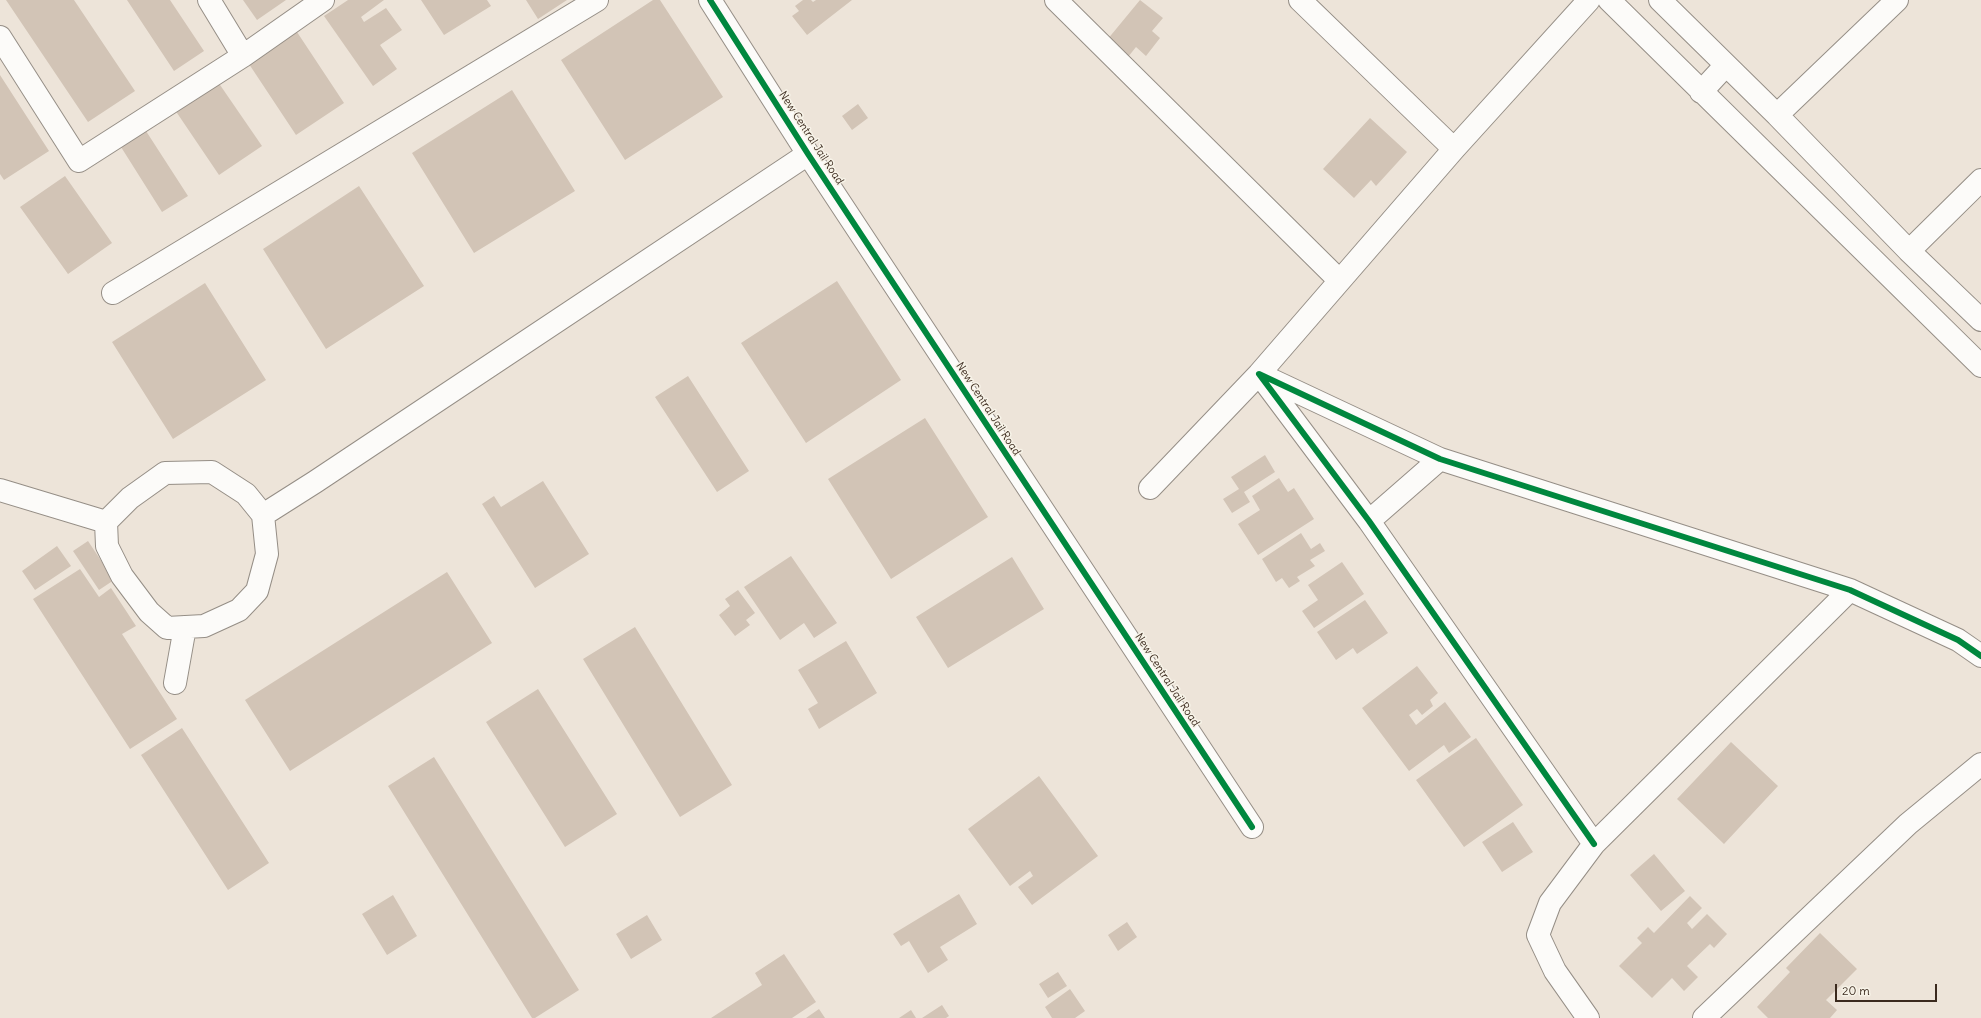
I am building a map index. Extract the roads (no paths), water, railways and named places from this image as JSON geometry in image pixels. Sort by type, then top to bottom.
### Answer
[{"type":"street","points":[[209,0],[243,56]]},
{"type":"street","points":[[0,37],[79,161],[243,56],[323,0]]},
{"type":"street","points":[[113,293],[597,0]]},
{"type":"street","name":"New Central Jail Road","points":[[710,0],[808,154],[1252,828]]},
{"type":"street","points":[[1056,0],[1339,280]]},
{"type":"street","points":[[1300,0],[1454,149]]},
{"type":"street","points":[[1150,488],[1259,374],[1454,149],[1589,0]]},
{"type":"street","points":[[1608,0],[1981,366]]},
{"type":"street","points":[[1660,0],[1777,115],[1909,251],[1981,320]]},
{"type":"street","points":[[1777,115],[1897,0]]},
{"type":"street","points":[[1701,92],[1726,65]]},
{"type":"street","points":[[263,515],[329,473],[808,154]]},
{"type":"street","points":[[1909,251],[1981,180]]},
{"type":"street","points":[[1259,374],[1440,459],[1850,590],[1958,640],[1981,656]]},
{"type":"street","points":[[1259,374],[1370,522],[1594,844]]},
{"type":"street","points":[[1370,522],[1440,459]]},
{"type":"street","points":[[165,472],[212,472],[246,494],[263,515],[267,554],[257,591],[239,610],[204,626],[167,628],[149,612],[122,576],[107,546],[106,522],[130,498],[165,472]]},
{"type":"street","points":[[0,490],[106,522]]},
{"type":"street","points":[[1588,1018],[1555,972],[1538,935],[1550,903],[1594,844],[1850,590]]},
{"type":"street","points":[[175,683],[185,627]]},
{"type":"street","points":[[1704,1018],[1908,824],[1981,764]]}]
